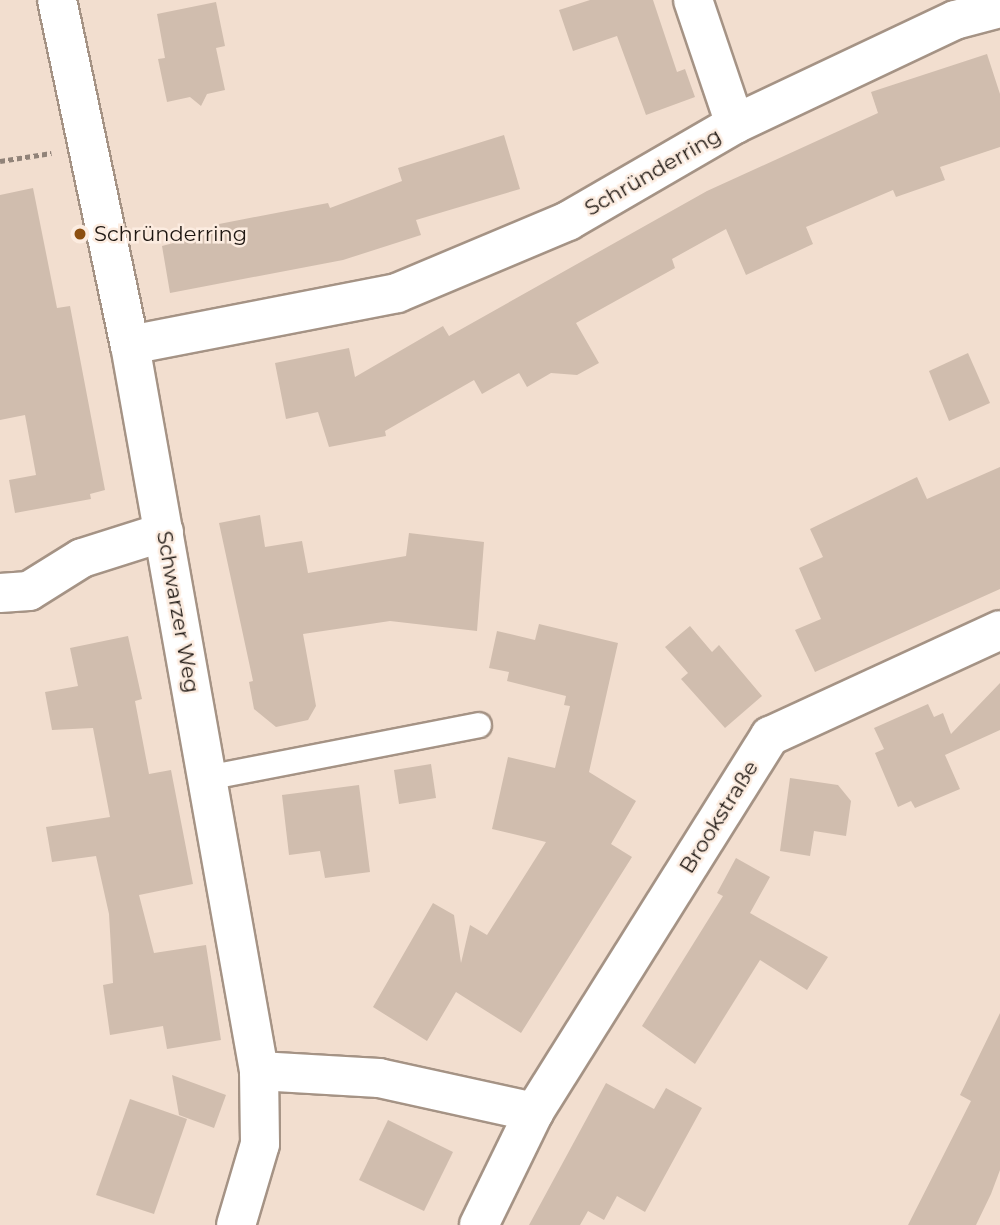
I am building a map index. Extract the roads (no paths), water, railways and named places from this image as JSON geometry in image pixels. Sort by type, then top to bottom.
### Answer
[{"type":"street","name":"Schwarzer Weg","points":[[57,0],[130,345],[259,1071],[260,1144],[236,1225]]},
{"type":"street","name":"Schründerring","points":[[693,0],[735,124]]},
{"type":"street","name":"Schründerring","points":[[130,345],[397,293],[568,221],[735,124],[955,20],[1000,8]]},
{"type":"street","points":[[0,593],[29,591],[82,558],[164,532]]},
{"type":"street","name":"Brookstraße","points":[[479,1225],[534,1112],[770,736],[1000,630]]},
{"type":"street","points":[[259,1071],[379,1078],[534,1112]]},
{"type":"lane","points":[[207,778],[480,725]]},
{"type":"place","name":"Schründerring","points":[[80,234]]}]
